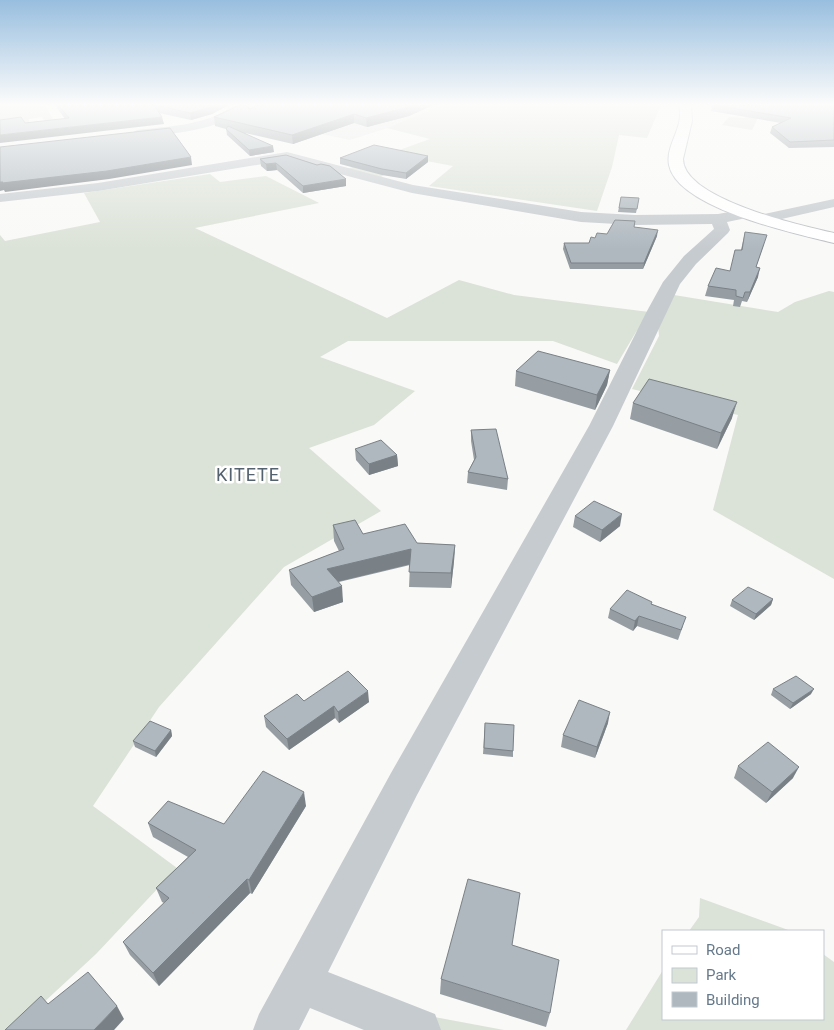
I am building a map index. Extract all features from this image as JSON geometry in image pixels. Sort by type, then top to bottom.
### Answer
[{"type":"main road","points":[[678,153],[676,166],[684,180],[740,215],[834,238]]},
{"type":"street","points":[[0,198],[116,185],[271,157],[287,156],[418,190],[581,217],[635,220],[740,215],[834,203]]},
{"type":"street","points":[[276,1030],[404,784],[601,426],[656,311],[672,282],[701,248],[714,239],[740,215]]},
{"type":"street","points":[[301,983],[419,1030]]},
{"type":"green space","points":[[391,153],[615,153],[597,211],[429,186],[453,166],[411,158],[381,177],[347,169]]},
{"type":"green space","points":[[210,174],[220,182],[266,176],[319,203],[195,228],[387,318],[459,280],[514,295],[657,313],[636,332],[617,364],[553,341],[348,341],[320,357],[415,391],[374,425],[309,448],[381,511],[284,567],[159,707],[93,806],[177,868],[96,954],[14,1030],[0,1030],[0,235],[5,241],[100,222],[84,193]]},
{"type":"green space","points":[[829,291],[834,292],[834,579],[713,510],[738,415],[632,389],[659,336],[657,313],[674,295],[778,312],[795,302]]},
{"type":"green space","points":[[700,898],[788,930],[690,930],[699,917]]},
{"type":"green space","points":[[824,955],[834,962],[834,1030],[626,1030],[662,972],[662,1020],[824,1020]]},
{"type":"green space","points":[[311,994],[504,1030],[394,1030]]},
{"type":"building","points":[[0,153],[188,153],[191,157],[107,171],[0,182]]},
{"type":"building","points":[[353,153],[414,153],[428,156],[406,173],[340,158]]},
{"type":"building","points":[[286,155],[317,165],[330,166],[346,179],[303,186],[276,163],[266,164],[260,159]]},
{"type":"building","points":[[621,197],[639,198],[637,209],[619,208]]},
{"type":"building","points":[[615,220],[635,221],[634,227],[658,230],[644,263],[571,263],[564,243],[589,243],[591,237],[595,238],[597,233],[607,234]]},
{"type":"building","points":[[745,232],[767,235],[756,267],[760,268],[750,292],[745,292],[743,298],[736,296],[736,290],[708,286],[716,268],[730,271],[735,250],[742,250]]},
{"type":"building","points":[[538,351],[610,370],[597,395],[516,371]]},
{"type":"building","points":[[649,379],[737,402],[721,433],[633,403]]},
{"type":"building","points":[[496,429],[508,479],[468,472],[476,457],[471,430]]},
{"type":"building","points":[[381,440],[397,455],[369,464],[355,449]]},
{"type":"building","points":[[594,501],[622,514],[602,530],[575,516]]},
{"type":"building","points":[[355,520],[363,534],[405,524],[417,543],[455,545],[451,573],[409,572],[411,549],[327,569],[342,586],[312,597],[289,570],[344,549],[333,525]]},
{"type":"building","points":[[748,587],[773,599],[756,614],[732,600]]},
{"type":"building","points":[[627,590],[652,602],[651,604],[686,617],[681,630],[639,616],[635,621],[610,609]]},
{"type":"building","points":[[348,671],[368,691],[338,712],[334,706],[287,739],[264,716],[297,694],[304,701]]},
{"type":"building","points":[[796,676],[814,689],[793,703],[773,689]]},
{"type":"building","points":[[579,700],[610,712],[597,747],[563,735]]},
{"type":"building","points":[[150,721],[171,730],[155,751],[133,741]]},
{"type":"building","points":[[485,723],[514,725],[513,751],[484,748]]},
{"type":"building","points":[[768,742],[799,767],[772,792],[738,766]]},
{"type":"building","points":[[263,771],[304,792],[249,880],[247,879],[153,973],[123,942],[169,898],[156,888],[196,850],[148,823],[168,801],[224,824]]},
{"type":"building","points":[[468,879],[520,893],[512,945],[559,960],[550,1013],[441,979]]},
{"type":"building","points":[[88,972],[117,1006],[94,1030],[5,1030],[41,996],[48,1004]]},
{"type":"district","name":"KITETE","points":[[248,474]]}]
